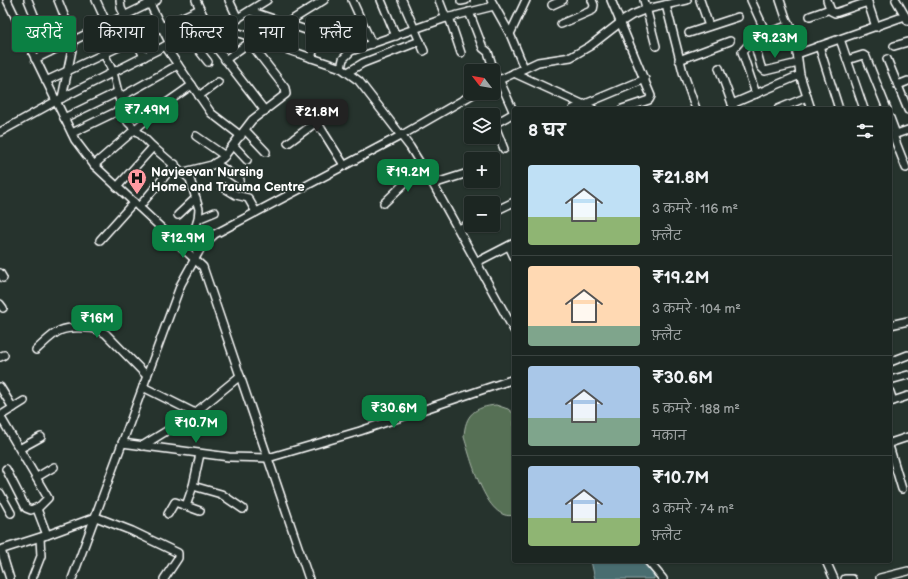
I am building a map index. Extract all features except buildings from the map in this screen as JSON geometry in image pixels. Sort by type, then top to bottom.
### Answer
[{"type":"street","points":[[7,0],[46,81],[59,99],[64,118],[72,133],[94,165],[136,205],[196,255],[203,267],[309,579]]},
{"type":"street","points":[[28,0],[34,16]]},
{"type":"street","points":[[58,0],[64,16]]},
{"type":"street","points":[[96,0],[103,16]]},
{"type":"street","points":[[120,0],[124,16],[149,2],[158,0]]},
{"type":"street","points":[[196,0],[204,16]]},
{"type":"street","points":[[229,0],[238,19],[250,11],[258,2],[267,0]]},
{"type":"street","points":[[298,17],[324,0]]},
{"type":"street","points":[[352,0],[372,44]]},
{"type":"street","points":[[381,0],[396,36]]},
{"type":"street","points":[[402,0],[424,50]]},
{"type":"street","points":[[439,0],[448,17],[461,53]]},
{"type":"street","points":[[510,34],[526,0]]},
{"type":"street","points":[[552,5],[563,0]]},
{"type":"street","points":[[561,24],[593,10],[594,5],[592,0]]},
{"type":"street","points":[[610,0],[621,22],[651,94],[649,100],[628,107]]},
{"type":"street","points":[[644,0],[656,46]]},
{"type":"street","points":[[500,79],[538,62],[570,57],[590,46],[621,22],[647,9],[687,0]]},
{"type":"street","points":[[700,0],[709,26]]},
{"type":"street","points":[[751,0],[766,33]]},
{"type":"street","points":[[780,0],[795,38],[800,75],[810,107]]},
{"type":"street","points":[[827,0],[830,9],[835,13],[868,1],[876,27]]},
{"type":"street","points":[[797,54],[876,27],[907,19],[896,0]]},
{"type":"street","points":[[149,2],[166,40]]},
{"type":"street","points":[[341,68],[346,54],[448,17],[469,12],[492,3],[510,34],[524,68]]},
{"type":"street","points":[[666,5],[679,60],[695,107]]},
{"type":"street","points":[[158,28],[200,9]]},
{"type":"street","points":[[810,16],[830,9]]},
{"type":"street","points":[[250,11],[266,16]]},
{"type":"street","points":[[469,12],[483,48],[488,52],[491,64]]},
{"type":"street","points":[[689,33],[738,18]]},
{"type":"street","points":[[756,94],[742,52],[752,39],[790,25]]},
{"type":"street","points":[[840,39],[863,107]]},
{"type":"street","points":[[348,72],[363,63],[420,41]]},
{"type":"street","points":[[679,60],[730,41]]},
{"type":"street","points":[[894,46],[908,42]]},
{"type":"street","points":[[226,60],[245,43]]},
{"type":"street","points":[[0,132],[59,99],[166,46]]},
{"type":"street","points":[[819,46],[838,107]]},
{"type":"street","points":[[756,49],[761,67],[764,70],[798,63]]},
{"type":"street","points":[[35,59],[49,52]]},
{"type":"street","points":[[59,99],[68,71],[72,52]]},
{"type":"street","points":[[46,81],[108,52]]},
{"type":"street","points":[[141,52],[144,57]]},
{"type":"street","points":[[172,52],[178,65],[211,113],[243,133],[266,152]]},
{"type":"street","points":[[200,52],[208,62]]},
{"type":"street","points":[[220,52],[265,111]]},
{"type":"street","points":[[184,172],[215,163],[225,156],[234,146],[252,120],[285,97],[286,91],[258,52]]},
{"type":"street","points":[[291,52],[341,68],[359,81],[402,135],[427,173],[477,262],[511,318]]},
{"type":"street","points":[[311,58],[312,52]]},
{"type":"street","points":[[104,54],[113,72],[122,109],[128,122],[153,147],[175,164],[190,179],[196,198],[198,219],[193,235],[196,255]]},
{"type":"street","points":[[847,60],[862,55],[866,57],[885,107]]},
{"type":"street","points":[[887,59],[908,110]]},
{"type":"street","points":[[64,118],[119,95],[178,65]]},
{"type":"street","points":[[719,68],[733,107],[756,94],[800,75]]},
{"type":"street","points":[[514,73],[589,107]]},
{"type":"street","points":[[577,107],[645,79]]},
{"type":"street","points":[[898,85],[908,81]]},
{"type":"street","points":[[199,96],[218,82]]},
{"type":"street","points":[[94,165],[162,106],[192,85]]},
{"type":"street","points":[[500,88],[512,109]]},
{"type":"street","points":[[783,107],[807,97]]},
{"type":"street","points":[[72,579],[181,284],[196,255],[208,239],[402,135],[464,99]]},
{"type":"street","points":[[72,133],[122,109]]},
{"type":"street","points":[[288,143],[334,109]]},
{"type":"street","points":[[504,149],[495,126],[499,121],[512,114]]},
{"type":"street","points":[[317,122],[344,165]]},
{"type":"street","points":[[906,168],[893,135],[908,130]]},
{"type":"street","points":[[196,136],[225,156]]},
{"type":"street","points":[[234,146],[247,160]]},
{"type":"street","points":[[118,187],[153,147]]},
{"type":"street","points":[[215,163],[240,180]]},
{"type":"street","points":[[100,240],[175,164]]},
{"type":"street","points":[[384,203],[410,179],[427,173]]},
{"type":"street","points":[[433,184],[464,174]]},
{"type":"street","points":[[223,187],[236,195],[248,198],[256,212]]},
{"type":"street","points":[[178,215],[196,198]]},
{"type":"street","points":[[500,209],[512,203]]},
{"type":"street","points":[[198,219],[215,212]]},
{"type":"street","points":[[459,229],[464,226]]},
{"type":"street","points":[[477,262],[511,244]]},
{"type":"street","points":[[892,325],[908,321]]},
{"type":"street","points":[[36,350],[57,331],[63,328],[70,326],[100,330],[106,334],[147,376]]},
{"type":"street","points":[[892,361],[908,355]]},
{"type":"street","points":[[892,379],[908,375]]},
{"type":"street","points":[[142,446],[195,413],[240,376]]},
{"type":"street","points":[[122,443],[200,454],[268,458],[360,431],[512,380]]},
{"type":"street","points":[[0,387],[14,408]]},
{"type":"street","points":[[143,387],[195,413]]},
{"type":"street","points":[[892,401],[908,396]]},
{"type":"street","points":[[6,469],[26,508],[31,510],[46,502],[48,498],[37,477],[21,448],[0,416],[24,401]]},
{"type":"street","points":[[21,448],[41,437]]},
{"type":"street","points":[[892,442],[908,437]]},
{"type":"street","points":[[186,506],[193,486],[200,454]]},
{"type":"street","points":[[892,456],[902,489]]},
{"type":"street","points":[[37,477],[54,467]]},
{"type":"street","points":[[193,486],[221,494],[243,509]]},
{"type":"street","points":[[0,493],[11,513]]},
{"type":"street","points":[[168,514],[175,502],[200,511]]},
{"type":"street","points":[[32,579],[40,556],[44,536],[38,507]]},
{"type":"street","points":[[10,579],[1,550],[96,517],[132,531],[178,553],[178,558],[164,579]]},
{"type":"street","points":[[650,563],[663,579]]},
{"type":"street","points":[[827,563],[834,579]]},
{"type":"street","points":[[880,578],[894,577],[908,571]]},
{"type":"street","points":[[845,579],[852,579]]},
{"type":"green space","points":[[496,405],[508,409],[512,412],[512,515],[504,515],[495,509],[487,499],[475,472],[464,437],[466,423],[472,413],[489,406]]},
{"type":"water","points":[[591,563],[643,563],[654,575],[654,579],[595,579]]},
{"type":"place","name":"Navjeevan Nursing Home and Trauma Centre","points":[[137,195]]}]
